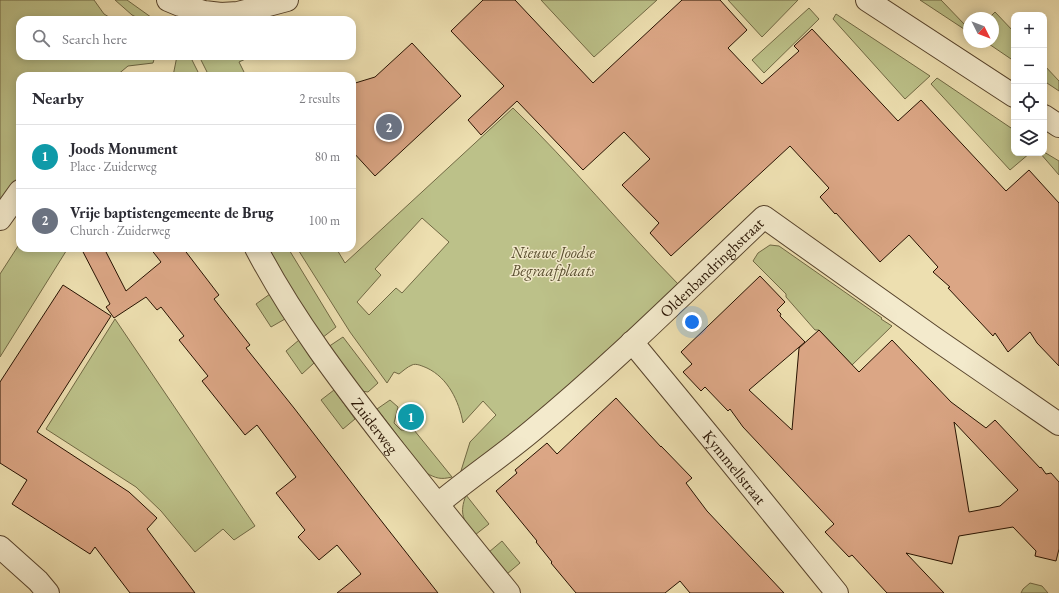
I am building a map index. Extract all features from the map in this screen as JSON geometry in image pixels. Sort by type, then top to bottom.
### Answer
[{"type":"street","points":[[168,0],[204,12],[221,14],[238,13],[287,0]]},
{"type":"street","points":[[867,0],[1011,94]]},
{"type":"street","points":[[1047,118],[1059,126]]},
{"type":"street","points":[[0,219],[16,197]]},
{"type":"street","name":"Oldenbandringhstraat","points":[[438,504],[532,431],[583,387],[764,216],[934,338],[1059,424]]},
{"type":"street","name":"Zuiderweg","points":[[258,252],[295,314],[328,363],[362,409],[509,593]]},
{"type":"street","name":"Kymmellstraat","points":[[632,342],[837,593]]},
{"type":"street","points":[[0,547],[48,593]]},
{"type":"green space","points":[[0,0],[94,0],[104,14],[107,16],[16,16],[16,60],[154,60],[153,63],[128,66],[121,72],[16,72],[16,180],[0,204]]},
{"type":"green space","points":[[115,0],[127,0],[149,16],[132,15]]},
{"type":"green space","points":[[541,0],[657,0],[594,57]]},
{"type":"green space","points":[[728,0],[798,0],[762,37]]},
{"type":"green space","points":[[920,0],[941,0],[963,23],[963,28]]},
{"type":"green space","points":[[809,8],[819,19],[764,73],[752,60]]},
{"type":"green space","points":[[836,14],[930,76],[905,99],[833,19]]},
{"type":"green space","points":[[999,16],[1011,29],[1011,59],[995,48],[999,48]]},
{"type":"green space","points":[[176,60],[192,60],[198,72],[174,72]]},
{"type":"green space","points":[[201,60],[243,60],[239,62],[244,72],[207,72]]},
{"type":"green space","points":[[1047,68],[1059,81],[1059,91],[1047,83]]},
{"type":"green space","points":[[937,78],[1011,128],[1011,156],[1026,156],[1010,170],[931,84]]},
{"type":"green space","name":"Nieuwe Joodse Begraafplaats","points":[[513,108],[555,151],[679,285],[563,393],[460,474],[470,442],[496,415],[483,401],[463,423],[459,407],[447,384],[434,372],[419,365],[412,365],[399,374],[394,372],[387,383],[350,332],[300,252],[338,252],[345,263]],"holes":[[[422,218],[449,242],[402,293],[396,288],[369,315],[357,302],[381,275],[375,269]]]},
{"type":"green space","points":[[1047,154],[1059,161],[1059,175],[1043,156],[1047,156]]},
{"type":"green space","points":[[770,245],[779,246],[892,326],[852,365],[819,330],[815,330],[786,297],[786,294],[753,261],[758,253]]},
{"type":"green space","points":[[16,249],[16,252],[66,252],[0,357],[0,274]]},
{"type":"green space","points":[[290,252],[336,327],[322,338],[297,299],[270,253]]},
{"type":"green space","points":[[270,294],[285,319],[271,327],[256,304]]},
{"type":"green space","points":[[115,319],[255,526],[234,540],[223,529],[195,552],[161,511],[136,487],[46,429]]},
{"type":"green space","points":[[343,337],[378,383],[368,392],[361,391],[328,347]]},
{"type":"green space","points":[[299,340],[314,363],[302,374],[286,351]]},
{"type":"green space","points":[[334,390],[355,419],[343,429],[321,400]]},
{"type":"green space","points":[[390,400],[398,407],[394,423],[401,430],[414,430],[452,477],[438,478],[426,473],[377,409]]},
{"type":"green space","points":[[466,495],[489,524],[475,535],[463,516],[463,507]]},
{"type":"green space","points":[[502,541],[520,563],[507,574],[489,552]]},
{"type":"green space","points":[[1030,583],[1042,586],[1048,593],[1021,593]]},
{"type":"building","points":[[483,0],[515,0],[593,83],[682,0],[720,0],[747,30],[728,48],[762,84],[799,51],[794,46],[812,29],[898,121],[921,100],[1006,191],[1029,170],[1059,203],[1059,366],[1037,343],[1030,332],[1008,352],[995,333],[993,336],[948,288],[950,287],[933,272],[938,267],[909,235],[880,262],[820,197],[829,188],[790,146],[671,256],[650,233],[659,223],[622,185],[650,159],[624,132],[583,170],[517,101],[481,135],[468,120],[504,86],[451,31]]},
{"type":"building","points":[[412,43],[461,96],[375,176],[356,155],[356,83],[375,77]]},
{"type":"building","points":[[83,252],[106,252],[126,291],[161,262],[153,252],[186,252],[219,295],[214,299],[250,345],[246,348],[438,593],[337,593],[361,574],[337,545],[319,560],[298,537],[305,530],[276,493],[296,477],[257,425],[245,435],[202,381],[208,376],[179,340],[184,336],[161,307],[157,310],[146,297],[114,318],[106,307],[110,304]]},
{"type":"building","points":[[760,276],[785,302],[777,310],[781,314],[780,316],[805,342],[749,390],[792,430],[799,348],[819,330],[859,372],[892,340],[951,402],[986,428],[995,420],[1046,474],[1051,473],[1059,482],[1059,549],[1056,561],[1035,556],[1036,551],[1013,527],[959,536],[952,564],[906,553],[944,593],[887,593],[852,555],[849,557],[825,532],[834,524],[743,427],[730,409],[728,411],[705,387],[701,391],[683,372],[692,364],[681,352]],"holes":[[[954,422],[1018,490],[1000,506],[969,512]]]},
{"type":"building","points":[[63,285],[111,316],[37,432],[129,492],[157,518],[147,529],[195,593],[130,593],[95,547],[90,554],[12,504],[27,480],[0,463],[0,382]]},
{"type":"building","points":[[616,398],[692,478],[686,483],[707,511],[784,593],[690,593],[680,581],[665,593],[576,593],[551,563],[552,562],[536,542],[537,541],[496,491],[517,473],[515,470],[547,443],[557,454]]},
{"type":"place","name":"Vrije baptistengemeente de Brug","points":[[389,127]]},
{"type":"place","name":"Joods Monument","points":[[411,417]]}]
